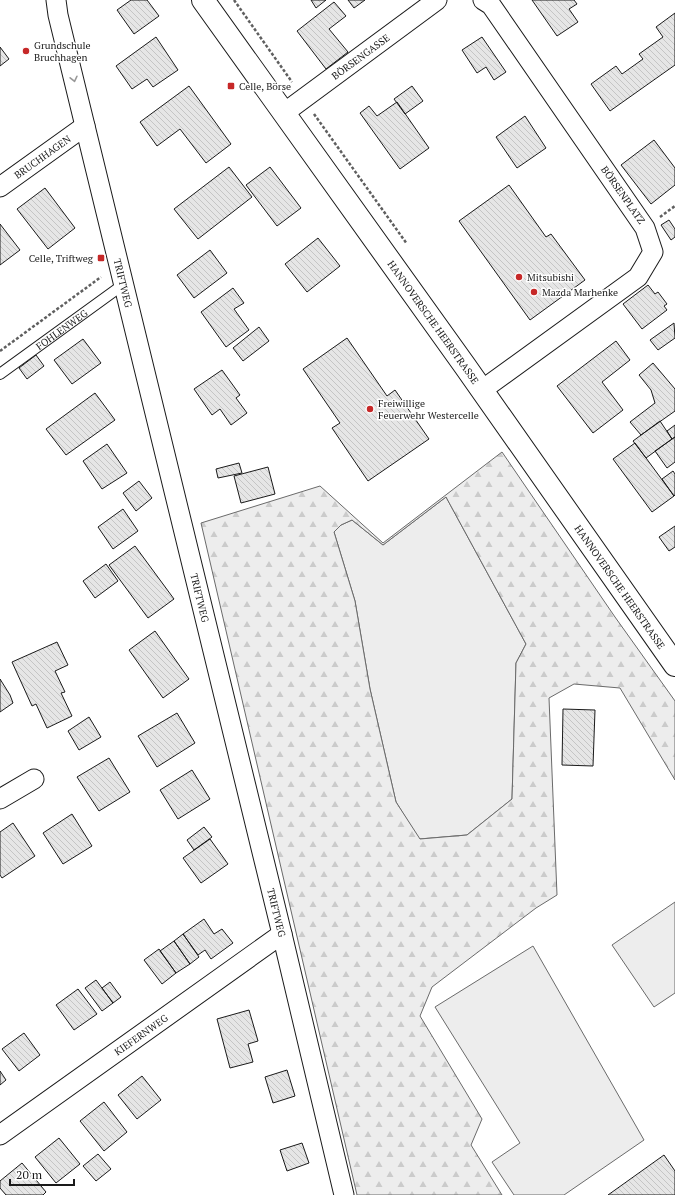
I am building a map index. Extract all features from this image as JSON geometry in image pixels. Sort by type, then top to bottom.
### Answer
[{"type":"main road","name":"HANNOVERSCHE HEERSTRASSE","points":[[203,0],[482,390],[675,665]]},
{"type":"street","name":"TRIFTWEG","points":[[56,0],[58,15],[282,934],[344,1195]]},
{"type":"street","name":"BÖRSENGASSE","points":[[284,114],[437,0]]},
{"type":"street","name":"BÖRSENPLATZ","points":[[482,390],[638,277],[653,252],[646,228],[491,5],[483,0]]},
{"type":"street","name":"BRUCHHAGEN","points":[[0,188],[85,126]]},
{"type":"street","points":[[0,799],[34,779]]},
{"type":"street","name":"KIEFERNWEG","points":[[0,1135],[282,934]]},
{"type":"lane","name":"FOHLENWEG","points":[[0,374],[124,284]]},
{"type":"path","points":[[0,351],[119,264]]},
{"type":"shaded area","points":[[446,497],[526,644],[516,663],[512,799],[467,835],[419,839],[396,802],[370,689],[355,601],[334,532],[341,525],[352,520],[383,545]]},
{"type":"shaded area","points":[[675,902],[675,993],[654,1007],[612,945]]},
{"type":"shaded area","points":[[533,946],[644,1140],[564,1195],[514,1195],[492,1162],[520,1143],[435,1007]]},
{"type":"green space","points":[[502,452],[615,617],[675,701],[675,780],[620,688],[574,684],[549,698],[557,895],[536,908],[432,987],[420,1016],[482,1119],[471,1145],[502,1195],[357,1195],[201,523],[320,486],[383,543]],"holes":[[[446,497],[526,644],[516,663],[512,799],[467,835],[420,839],[396,802],[370,689],[355,601],[334,532],[341,525],[352,520],[383,545]]]},
{"type":"building","points":[[131,0],[147,0],[159,16],[134,34],[117,10]]},
{"type":"building","points":[[311,0],[326,0],[316,8]]},
{"type":"building","points":[[348,0],[365,0],[354,8]]},
{"type":"building","points":[[532,0],[574,0],[577,4],[569,9],[578,22],[557,36]]},
{"type":"building","points":[[334,2],[346,16],[329,29],[348,52],[326,69],[297,31]]},
{"type":"building","points":[[675,13],[675,65],[610,111],[591,84],[616,66],[622,74],[643,59],[639,54],[663,37],[656,27]]},
{"type":"building","points":[[156,37],[178,70],[153,87],[147,79],[132,89],[116,66]]},
{"type":"building","points":[[482,37],[506,72],[494,80],[486,67],[477,73],[462,50]]},
{"type":"building","points":[[0,47],[9,59],[0,66]]},
{"type":"building","points":[[189,86],[231,144],[206,163],[180,129],[157,146],[140,122]]},
{"type":"building","points":[[412,86],[423,101],[405,114],[394,99]]},
{"type":"building","points":[[397,102],[429,148],[400,169],[360,113],[369,106],[377,116]]},
{"type":"building","points":[[525,116],[546,148],[517,168],[496,137]]},
{"type":"building","points":[[654,140],[675,168],[675,185],[651,204],[621,165]]},
{"type":"building","points":[[229,167],[252,197],[198,239],[174,209]]},
{"type":"building","points":[[270,167],[301,208],[277,226],[246,185]]},
{"type":"building","points":[[509,185],[546,237],[551,234],[585,280],[530,320],[459,221]]},
{"type":"building","points":[[45,188],[75,228],[48,249],[17,209]]},
{"type":"building","points":[[669,220],[675,229],[675,237],[671,240],[661,225]]},
{"type":"building","points":[[0,224],[20,250],[0,265]]},
{"type":"building","points":[[318,238],[340,266],[307,292],[285,264]]},
{"type":"building","points":[[210,250],[227,273],[194,298],[177,275]]},
{"type":"building","points":[[648,285],[655,294],[658,292],[667,304],[664,306],[667,310],[642,329],[623,304]]},
{"type":"building","points":[[233,288],[244,303],[234,309],[249,330],[226,347],[201,312]]},
{"type":"building","points":[[674,323],[675,338],[658,350],[650,340]]},
{"type":"building","points":[[259,327],[269,341],[243,361],[233,348]]},
{"type":"building","name":"Freiwillige Feuerwehr Westercelle","points":[[347,338],[387,396],[395,390],[429,439],[368,481],[332,428],[340,423],[303,369]]},
{"type":"building","points":[[83,339],[101,363],[72,384],[54,360]]},
{"type":"building","points":[[616,341],[630,360],[602,382],[623,410],[593,433],[557,386]]},
{"type":"building","points":[[36,355],[44,366],[27,379],[19,368]]},
{"type":"building","points":[[653,363],[675,389],[675,411],[641,435],[630,422],[655,403],[651,390],[639,375]]},
{"type":"building","points":[[222,370],[240,395],[236,398],[247,413],[231,425],[220,409],[212,415],[194,389]]},
{"type":"building","points":[[95,393],[115,420],[66,455],[46,429]]},
{"type":"building","points":[[660,421],[672,439],[646,458],[633,441]]},
{"type":"building","points":[[675,425],[675,437],[672,439],[667,431]]},
{"type":"building","points":[[675,437],[675,462],[667,468],[655,451]]},
{"type":"building","points":[[635,443],[674,496],[652,512],[613,459]]},
{"type":"building","points":[[107,444],[127,473],[102,489],[83,461]]},
{"type":"building","points":[[239,463],[242,473],[218,478],[216,469]]},
{"type":"building","points":[[268,467],[275,494],[241,503],[234,476]]},
{"type":"building","points":[[673,471],[675,474],[674,496],[662,479]]},
{"type":"building","points":[[139,481],[152,498],[136,511],[123,493]]},
{"type":"building","points":[[123,509],[138,531],[113,549],[98,527]]},
{"type":"building","points":[[675,526],[675,547],[669,551],[659,537]]},
{"type":"building","points":[[135,546],[174,599],[148,618],[109,565]]},
{"type":"building","points":[[106,564],[118,581],[95,598],[83,581]]},
{"type":"building","points":[[155,631],[189,679],[163,698],[129,650]]},
{"type":"building","points":[[57,642],[68,665],[55,671],[65,692],[61,693],[72,716],[47,728],[36,704],[32,706],[12,662]]},
{"type":"building","points":[[0,679],[13,703],[0,712]]},
{"type":"building","points":[[563,709],[595,710],[593,766],[562,765]]},
{"type":"building","points":[[177,713],[195,743],[157,767],[138,736]]},
{"type":"building","points":[[89,717],[101,737],[79,750],[68,731]]},
{"type":"building","points":[[109,758],[130,792],[99,811],[77,777]]},
{"type":"building","points":[[192,770],[210,799],[178,819],[160,790]]},
{"type":"building","points":[[72,814],[92,846],[63,864],[43,833]]},
{"type":"building","points":[[13,823],[35,856],[2,878],[0,875],[0,832]]},
{"type":"building","points":[[204,827],[212,837],[194,850],[187,840]]},
{"type":"building","points":[[210,839],[228,864],[201,883],[183,858]]},
{"type":"building","points":[[204,919],[214,934],[222,929],[233,943],[211,959],[205,950],[198,955],[183,934]]},
{"type":"building","points":[[183,934],[199,957],[190,964],[174,941]]},
{"type":"building","points":[[174,941],[190,964],[176,973],[160,951]]},
{"type":"building","points":[[159,949],[176,973],[162,984],[144,960]]},
{"type":"building","points":[[96,980],[113,1003],[102,1011],[85,988]]},
{"type":"building","points":[[110,982],[121,997],[113,1003],[102,988]]},
{"type":"building","points":[[78,989],[97,1014],[74,1030],[56,1005]]},
{"type":"building","points":[[249,1010],[258,1041],[248,1044],[253,1062],[230,1068],[217,1019]]},
{"type":"building","points":[[24,1033],[40,1055],[19,1071],[2,1049]]},
{"type":"building","points":[[287,1070],[295,1096],[273,1103],[265,1077]]},
{"type":"building","points":[[0,1071],[6,1080],[0,1085]]},
{"type":"building","points":[[142,1076],[161,1100],[137,1119],[118,1095]]},
{"type":"building","points":[[104,1102],[127,1132],[104,1151],[80,1121]]},
{"type":"building","points":[[59,1138],[80,1164],[56,1183],[35,1157]]},
{"type":"building","points":[[302,1143],[309,1163],[287,1171],[280,1150]]},
{"type":"building","points":[[98,1154],[111,1169],[96,1181],[83,1166]]},
{"type":"building","points":[[664,1155],[675,1171],[675,1195],[608,1195]]},
{"type":"building","points":[[22,1163],[46,1192],[43,1195],[6,1195],[0,1188],[0,1181]]},
{"type":"place","name":"Grundschule Bruchhagen","points":[[26,51]]},
{"type":"place","name":"Celle, Börse","points":[[231,86]]},
{"type":"place","name":"Celle, Triftweg","points":[[101,258]]},
{"type":"place","name":"Mitsubishi","points":[[519,277]]},
{"type":"place","name":"Mazda Marhenke","points":[[534,292]]},
{"type":"place","name":"Freiwillige Feuerwehr Westercelle","points":[[370,409]]}]
